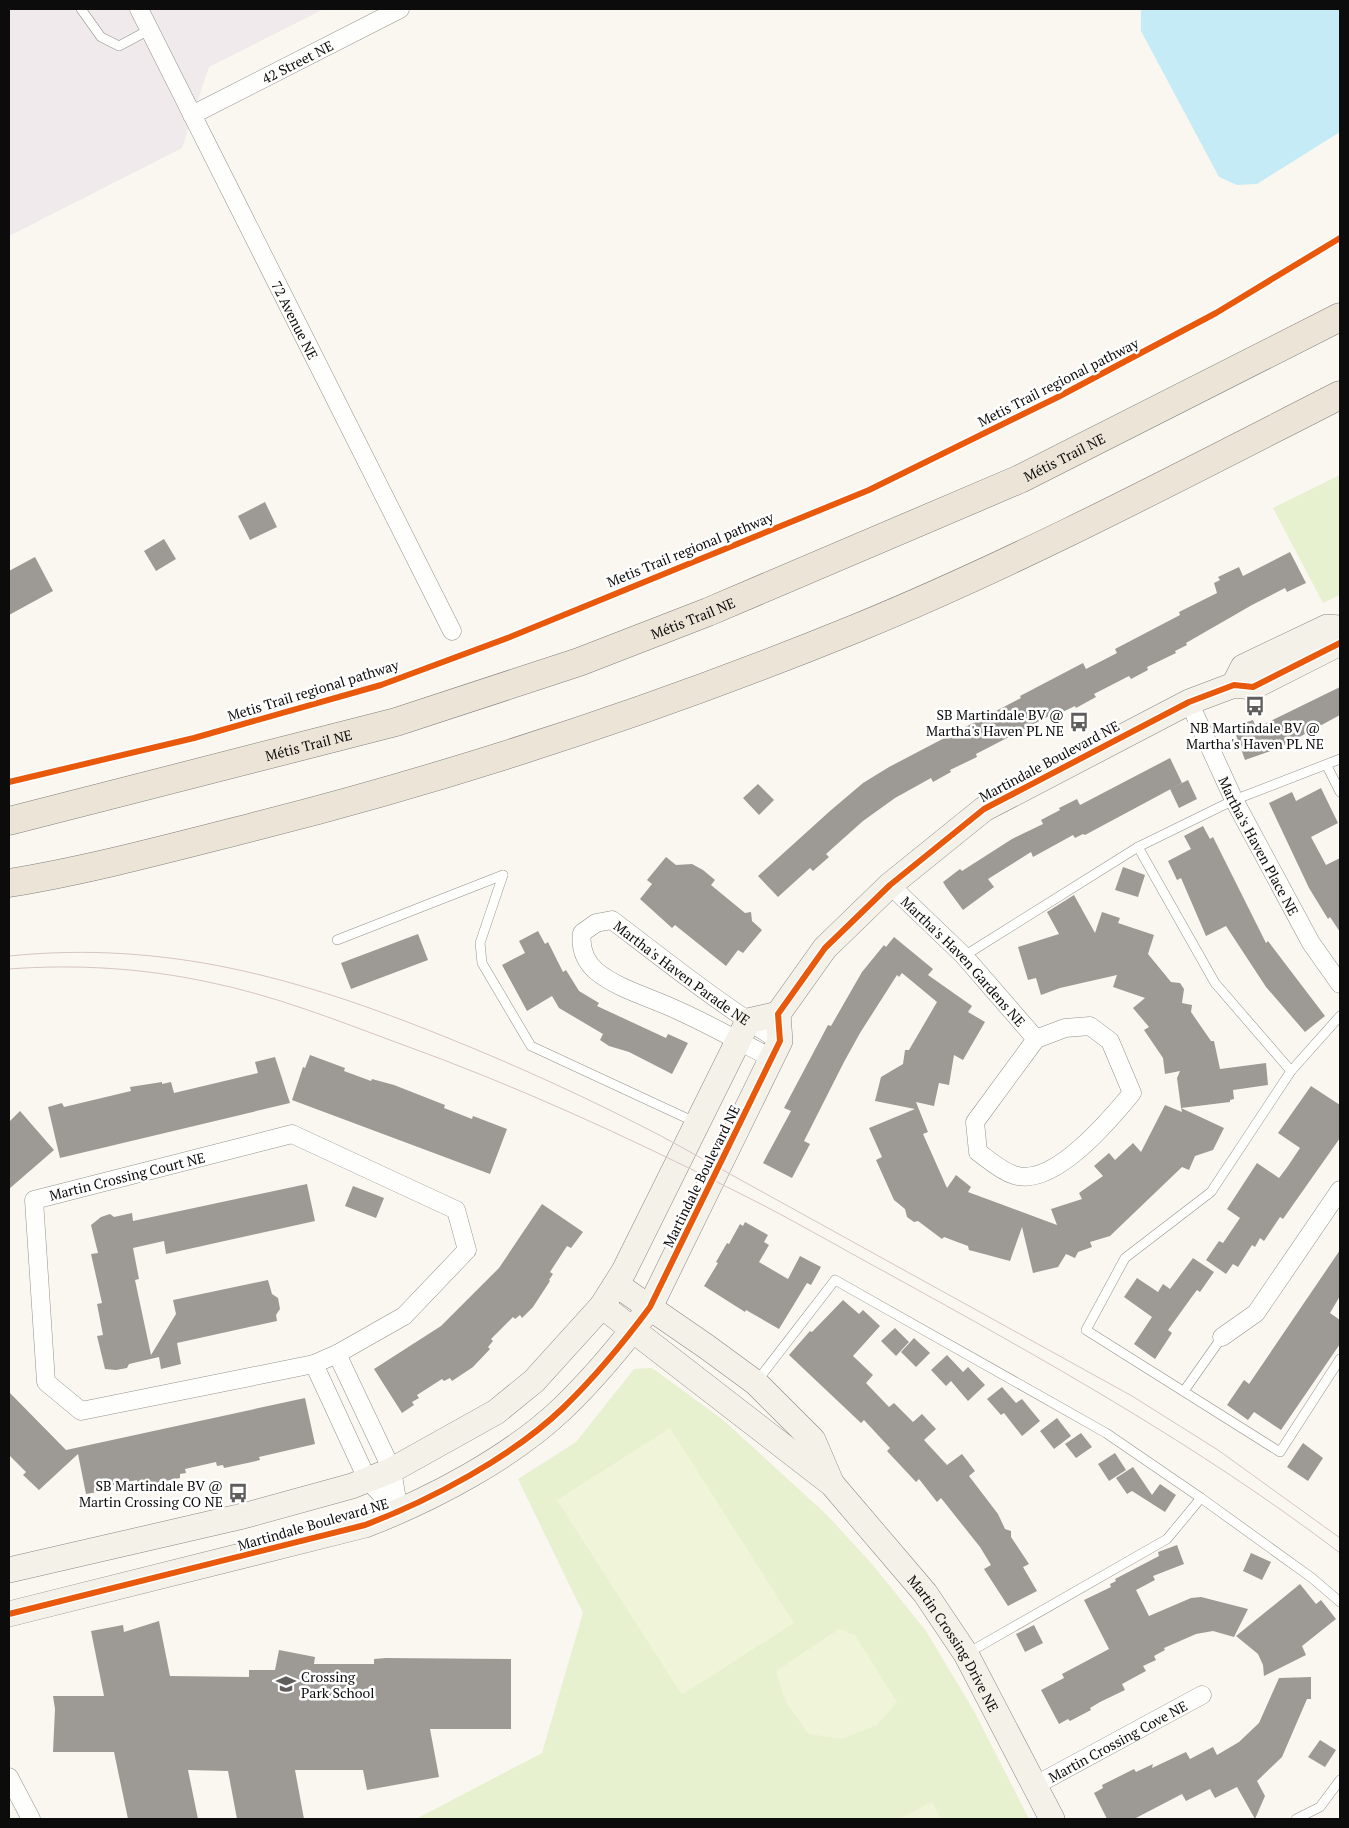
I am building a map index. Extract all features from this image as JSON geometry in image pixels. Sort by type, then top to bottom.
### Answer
[{"type":"main road","name":"Métis Trail NE","points":[[9,822],[396,722],[588,659],[708,612],[1020,479],[1340,317]]},
{"type":"main road","points":[[9,884],[187,844],[354,801],[521,750],[658,704],[859,627],[1016,557],[1340,395]]},
{"type":"street","name":"72 Avenue NE","points":[[138,9],[452,631]]},
{"type":"street","name":"42 Street NE","points":[[192,116],[400,9]]},
{"type":"street","points":[[1234,685],[1243,667],[1327,627],[1340,628]]},
{"type":"street","name":"Martindale Boulevard NE","points":[[778,1014],[825,948],[890,885],[984,809],[1189,702],[1234,685],[1253,687],[1340,643]]},
{"type":"street","name":"Martha's Haven Place NE","points":[[1189,702],[1234,800],[1311,944],[1340,984]]},
{"type":"street","name":"Martha's Haven Gardens NE","points":[[890,885],[964,956],[1036,1039]]},
{"type":"street","name":"Martha's Haven Parade NE","points":[[743,1031],[680,1011],[608,980],[594,970],[587,959],[581,946],[582,933],[596,922],[612,920],[743,1031],[776,1050]]},
{"type":"street","points":[[743,1031],[778,1014],[776,1050]]},
{"type":"street","name":"Martha's Haven Gardens NE","points":[[1090,1026],[1110,1042],[1132,1093],[1110,1120],[1065,1160],[1035,1178],[1014,1175],[978,1152],[975,1122],[1036,1039],[1065,1028],[1090,1026]]},
{"type":"street","name":"Martindale Boulevard NE","points":[[9,1570],[243,1516],[368,1481],[392,1470],[496,1412],[534,1381],[602,1306],[616,1286],[743,1031]]},
{"type":"street","name":"Martindale Boulevard NE","points":[[9,1614],[366,1525],[399,1512],[471,1475],[524,1438],[562,1408],[634,1330],[650,1307],[776,1050]]},
{"type":"street","name":"Martin Crossing Court NE","points":[[292,1134],[456,1210],[467,1250],[404,1316],[337,1354],[314,1364],[80,1411],[46,1382],[34,1200],[292,1134]]},
{"type":"street","points":[[1222,1337],[1256,1314],[1340,1190]]},
{"type":"street","name":"Martin Crossing Drive NE","points":[[616,1286],[650,1307],[756,1383],[812,1440],[832,1484]]},
{"type":"street","name":"Martin Crossing Drive NE","points":[[602,1306],[832,1484],[925,1593],[966,1654],[1052,1819]]},
{"type":"street","points":[[337,1354],[392,1470],[399,1512]]},
{"type":"street","points":[[314,1364],[368,1481],[399,1512]]},
{"type":"street","name":"Martin Crossing Cove NE","points":[[1034,1786],[1202,1695]]},
{"type":"street","points":[[9,1777],[31,1819]]},
{"type":"lane","points":[[81,9],[101,37],[119,46],[149,30]]},
{"type":"lane","points":[[964,956],[1138,847],[1234,800],[1327,766],[1340,759]]},
{"type":"lane","points":[[1327,766],[1340,792]]},
{"type":"lane","points":[[1138,847],[1214,983],[1292,1071]]},
{"type":"lane","points":[[336,940],[503,875],[480,943],[482,963],[531,1046],[697,1123]]},
{"type":"lane","points":[[1340,1016],[1292,1071],[1212,1192],[1125,1258],[1086,1330],[1280,1452],[1340,1359]]},
{"type":"lane","points":[[756,1383],[835,1280],[1106,1433],[1201,1498],[1312,1578],[1340,1602]]},
{"type":"lane","points":[[1184,1391],[1222,1337]]},
{"type":"lane","points":[[966,1654],[1167,1539],[1201,1498]]},
{"type":"lane","points":[[1296,1819],[1320,1807],[1340,1780]]},
{"type":"shaded area","points":[[9,9],[324,9],[209,67],[182,148],[9,236]]},
{"type":"green space","points":[[1340,475],[1340,595],[1323,603],[1273,508]]},
{"type":"green space","points":[[652,1368],[722,1419],[826,1514],[872,1564],[926,1631],[974,1711],[1029,1819],[416,1819],[542,1753],[583,1613],[518,1479],[576,1442],[634,1369]]},
{"type":"green space","points":[[670,1428],[794,1623],[682,1695],[557,1500]]},
{"type":"green space","points":[[839,1629],[855,1635],[897,1702],[877,1725],[841,1739],[808,1734],[785,1700],[776,1671]]},
{"type":"green space","points":[[932,1802],[941,1819],[899,1819]]},
{"type":"water","points":[[1141,9],[1340,9],[1340,132],[1257,184],[1237,185],[1219,177],[1141,31]]},
{"type":"building","points":[[265,502],[277,527],[250,540],[238,516]]},
{"type":"building","points":[[164,539],[176,559],[156,571],[144,551]]},
{"type":"building","points":[[1290,552],[1306,583],[1287,592],[1285,588],[1252,605],[1186,643],[1187,645],[1175,651],[1176,653],[1147,667],[1148,670],[1131,679],[1129,676],[1094,694],[1096,697],[1076,708],[1075,706],[1050,718],[1049,716],[976,754],[977,757],[950,770],[951,772],[933,782],[931,778],[895,798],[863,821],[826,854],[829,857],[813,871],[810,868],[778,897],[758,876],[863,783],[889,767],[1021,698],[1020,696],[1083,663],[1086,669],[1117,653],[1115,649],[1180,615],[1179,612],[1217,593],[1214,583],[1220,580],[1218,577],[1239,567],[1243,576]]},
{"type":"building","points":[[35,557],[53,591],[9,615],[9,571]]},
{"type":"building","points":[[1340,687],[1340,715],[1279,748],[1245,760],[1233,727],[1253,720],[1256,728]]},
{"type":"building","points":[[1170,758],[1182,783],[1085,835],[1083,834],[1075,838],[1073,835],[1033,857],[1031,852],[988,879],[994,887],[963,910],[943,882],[960,869],[962,871],[1012,839],[1043,824],[1041,820],[1060,810],[1059,808],[1077,799],[1080,805]]},
{"type":"building","points":[[1188,780],[1197,799],[1179,808],[1170,789]]},
{"type":"building","points":[[758,784],[774,800],[759,815],[743,798]]},
{"type":"building","points":[[1321,788],[1338,823],[1311,837],[1326,865],[1340,858],[1340,932],[1330,917],[1328,919],[1309,888],[1269,803],[1292,792],[1296,801]]},
{"type":"building","points":[[1203,826],[1210,839],[1213,837],[1266,943],[1268,941],[1325,1016],[1305,1032],[1266,987],[1226,926],[1206,936],[1181,878],[1177,880],[1168,861],[1191,849],[1184,836]]},
{"type":"building","points":[[666,857],[676,865],[692,864],[703,870],[715,880],[711,885],[745,913],[751,912],[752,921],[762,930],[743,953],[738,950],[726,966],[675,925],[672,928],[640,899],[652,884],[647,880]]},
{"type":"building","points":[[1123,867],[1145,875],[1138,897],[1115,890]]},
{"type":"building","points":[[1074,895],[1095,933],[1102,912],[1120,918],[1118,923],[1154,935],[1148,954],[1171,982],[1180,983],[1184,989],[1182,1003],[1192,1005],[1191,1012],[1211,1041],[1214,1041],[1220,1069],[1266,1063],[1268,1085],[1233,1090],[1234,1099],[1230,1100],[1230,1102],[1181,1108],[1177,1078],[1180,1071],[1165,1074],[1163,1058],[1144,1030],[1149,1027],[1133,1008],[1145,998],[1113,987],[1117,975],[1060,988],[1041,995],[1036,978],[1028,980],[1018,947],[1059,934],[1047,912]]},
{"type":"building","points":[[538,931],[545,944],[548,942],[563,972],[566,970],[579,991],[599,1003],[597,1006],[666,1038],[668,1034],[688,1043],[672,1074],[629,1052],[609,1046],[600,1040],[603,1034],[559,1008],[552,996],[527,1011],[502,965],[525,953],[519,941]]},
{"type":"building","points":[[418,934],[428,960],[351,989],[341,963]]},
{"type":"building","points":[[894,937],[933,969],[928,975],[972,1006],[968,1012],[985,1022],[963,1060],[954,1055],[949,1085],[939,1083],[934,1106],[916,1102],[928,1132],[923,1134],[947,1188],[956,1175],[971,1187],[968,1192],[1057,1225],[1051,1209],[1082,1199],[1079,1193],[1103,1176],[1094,1166],[1109,1153],[1115,1160],[1133,1143],[1141,1152],[1165,1105],[1182,1112],[1181,1108],[1224,1128],[1213,1150],[1195,1156],[1189,1170],[1182,1167],[1110,1236],[1090,1242],[1092,1247],[1078,1252],[1075,1258],[1066,1254],[1058,1267],[1033,1273],[1022,1227],[1010,1261],[969,1250],[968,1246],[944,1237],[942,1239],[918,1221],[914,1222],[907,1217],[905,1209],[894,1200],[876,1160],[882,1157],[869,1128],[915,1109],[875,1101],[881,1077],[903,1064],[905,1050],[909,1050],[937,1002],[902,973],[899,977],[897,975],[844,1062],[804,1141],[810,1144],[792,1178],[763,1163],[791,1111],[784,1108],[828,1025],[831,1026],[862,972],[884,945],[886,947]]},
{"type":"building","points":[[310,1055],[345,1068],[344,1071],[371,1081],[372,1079],[394,1085],[445,1105],[444,1108],[472,1119],[473,1116],[507,1129],[490,1174],[292,1100],[303,1067],[305,1068]]},
{"type":"building","points":[[275,1057],[290,1103],[60,1158],[48,1107],[62,1103],[64,1107],[131,1091],[130,1087],[162,1082],[162,1084],[171,1082],[174,1093],[258,1073],[255,1062]]},
{"type":"building","points":[[1311,1086],[1340,1105],[1340,1138],[1283,1219],[1280,1217],[1264,1241],[1260,1238],[1255,1247],[1252,1245],[1238,1267],[1233,1264],[1226,1274],[1206,1260],[1219,1241],[1223,1243],[1240,1218],[1227,1209],[1257,1163],[1279,1178],[1288,1166],[1300,1148],[1278,1133]]},
{"type":"building","points":[[20,1111],[54,1150],[9,1189],[9,1122]]},
{"type":"building","points":[[307,1184],[315,1221],[166,1254],[164,1241],[133,1248],[139,1279],[135,1280],[151,1355],[176,1314],[173,1300],[268,1280],[272,1294],[278,1298],[280,1309],[276,1315],[277,1321],[177,1343],[181,1364],[161,1369],[159,1357],[129,1364],[127,1368],[105,1369],[97,1336],[103,1335],[97,1304],[102,1303],[91,1254],[98,1253],[91,1225],[101,1217],[110,1214],[114,1217],[132,1213],[133,1221]]},
{"type":"building","points":[[353,1186],[384,1198],[376,1218],[345,1206]]},
{"type":"building","points":[[542,1204],[583,1232],[571,1248],[567,1246],[550,1272],[553,1274],[550,1281],[533,1307],[522,1318],[520,1315],[515,1319],[513,1317],[491,1339],[493,1341],[488,1347],[490,1349],[473,1367],[452,1381],[450,1378],[444,1381],[442,1379],[417,1395],[419,1398],[412,1402],[414,1405],[402,1413],[374,1369],[441,1326],[499,1268]]},
{"type":"building","points":[[745,1222],[768,1235],[764,1242],[769,1245],[759,1262],[788,1279],[800,1256],[821,1267],[811,1285],[807,1283],[779,1329],[746,1310],[745,1312],[704,1286],[727,1243],[729,1244],[740,1224],[743,1226]]},
{"type":"building","points":[[1340,1250],[1340,1296],[1330,1313],[1340,1320],[1340,1344],[1281,1430],[1254,1412],[1248,1420],[1227,1405],[1244,1380],[1249,1384]]},
{"type":"building","points":[[1193,1258],[1214,1272],[1200,1292],[1197,1290],[1168,1330],[1172,1333],[1155,1359],[1134,1344],[1152,1317],[1124,1297],[1137,1278],[1158,1292],[1163,1284],[1170,1289]]},
{"type":"building","points":[[843,1300],[859,1314],[863,1310],[880,1326],[853,1356],[873,1375],[866,1383],[889,1407],[894,1403],[913,1422],[922,1414],[936,1429],[924,1440],[947,1465],[962,1454],[975,1471],[969,1476],[998,1514],[1005,1529],[1011,1531],[1011,1537],[1029,1564],[1023,1567],[1037,1591],[1008,1606],[984,1569],[991,1565],[980,1547],[941,1498],[937,1502],[919,1479],[916,1482],[887,1451],[890,1448],[864,1420],[861,1423],[789,1355],[810,1331],[812,1332]]},
{"type":"building","points":[[895,1328],[909,1342],[896,1356],[881,1341]]},
{"type":"building","points":[[914,1338],[930,1353],[916,1367],[901,1352]]},
{"type":"building","points":[[947,1355],[963,1372],[968,1367],[985,1385],[968,1401],[951,1381],[946,1386],[931,1370]]},
{"type":"building","points":[[1002,1387],[1016,1403],[1022,1399],[1040,1421],[1022,1436],[1004,1413],[1001,1415],[987,1399]]},
{"type":"building","points":[[9,1392],[66,1450],[305,1398],[315,1444],[259,1457],[260,1460],[224,1468],[223,1465],[217,1466],[216,1462],[185,1469],[186,1473],[180,1474],[180,1478],[145,1485],[144,1482],[137,1483],[137,1480],[107,1486],[108,1490],[86,1494],[78,1454],[39,1490],[23,1475],[26,1472],[9,1455]]},
{"type":"building","points":[[1057,1418],[1071,1436],[1054,1449],[1040,1431]]},
{"type":"building","points":[[1081,1433],[1092,1447],[1076,1458],[1065,1444]]},
{"type":"building","points":[[1303,1443],[1323,1458],[1308,1481],[1287,1467]]},
{"type":"building","points":[[1115,1453],[1126,1470],[1109,1481],[1098,1464]]},
{"type":"building","points":[[1133,1467],[1152,1495],[1160,1484],[1176,1495],[1165,1512],[1132,1491],[1127,1494],[1116,1478]]},
{"type":"building","points":[[1177,1545],[1184,1564],[1153,1576],[1155,1580],[1136,1590],[1149,1616],[1191,1598],[1201,1597],[1248,1609],[1234,1637],[1213,1631],[1196,1634],[1164,1648],[1165,1650],[1154,1656],[1156,1660],[1143,1666],[1146,1671],[1122,1684],[1125,1690],[1100,1702],[1090,1708],[1091,1710],[1070,1721],[1068,1719],[1059,1724],[1041,1690],[1064,1678],[1062,1674],[1109,1649],[1084,1600],[1111,1587],[1110,1584],[1116,1581],[1115,1579],[1159,1556],[1158,1552]]},
{"type":"building","points":[[1251,1553],[1271,1562],[1262,1580],[1243,1571]]},
{"type":"building","points":[[1300,1584],[1316,1604],[1321,1600],[1336,1619],[1302,1646],[1306,1655],[1264,1676],[1263,1665],[1258,1654],[1236,1636]]},
{"type":"building","points":[[159,1621],[170,1676],[249,1677],[249,1670],[275,1670],[279,1650],[315,1657],[314,1664],[374,1664],[374,1659],[386,1658],[511,1659],[511,1729],[430,1729],[439,1777],[367,1790],[363,1770],[295,1770],[304,1819],[237,1819],[228,1771],[188,1770],[198,1819],[128,1819],[114,1752],[53,1752],[55,1709],[53,1696],[104,1696],[91,1631],[123,1625],[124,1632]]},
{"type":"building","points":[[1034,1625],[1043,1643],[1025,1652],[1016,1634]]},
{"type":"building","points":[[1311,1677],[1311,1699],[1307,1699],[1282,1757],[1257,1781],[1265,1796],[1255,1819],[1237,1787],[1215,1798],[1210,1789],[1186,1801],[1182,1794],[1134,1819],[1107,1819],[1094,1793],[1103,1788],[1102,1785],[1134,1769],[1136,1772],[1153,1764],[1152,1768],[1186,1752],[1190,1759],[1213,1747],[1217,1755],[1239,1742],[1259,1723],[1279,1678]]},
{"type":"building","points":[[1320,1740],[1336,1750],[1325,1767],[1308,1757]]},
{"type":"tram line","points":[[9,956],[67,952],[123,954],[177,959],[231,968],[284,981],[389,1015],[527,1071],[663,1137],[1132,1396],[1218,1450],[1340,1538]]},
{"type":"tram line","points":[[9,969],[84,967],[134,970],[232,987],[304,1009],[442,1059],[570,1112],[775,1211],[1061,1371],[1119,1405],[1231,1476],[1286,1513],[1340,1553]]},
{"type":"cycle path","name":"Metis Trail regional pathway","points":[[9,782],[194,738],[381,685],[510,637],[869,490],[1058,397],[1216,313],[1340,238]]},
{"type":"cycle path","points":[[9,1614],[365,1525],[443,1490],[520,1443],[543,1426],[586,1384],[650,1307],[780,1041],[778,1014],[825,948],[890,885],[984,809],[1189,702],[1234,685],[1253,687],[1340,643]]},
{"type":"place","name":"NB Martindale BV @ Martha's Haven PL NE","points":[[1255,706]]},
{"type":"place","name":"SB Martindale BV @ Martha's Haven PL NE","points":[[1079,722]]},
{"type":"place","name":"SB Martindale BV @ Martin Crossing CO NE","points":[[238,1493]]},
{"type":"place","name":"Crossing Park School","points":[[286,1684]]}]
